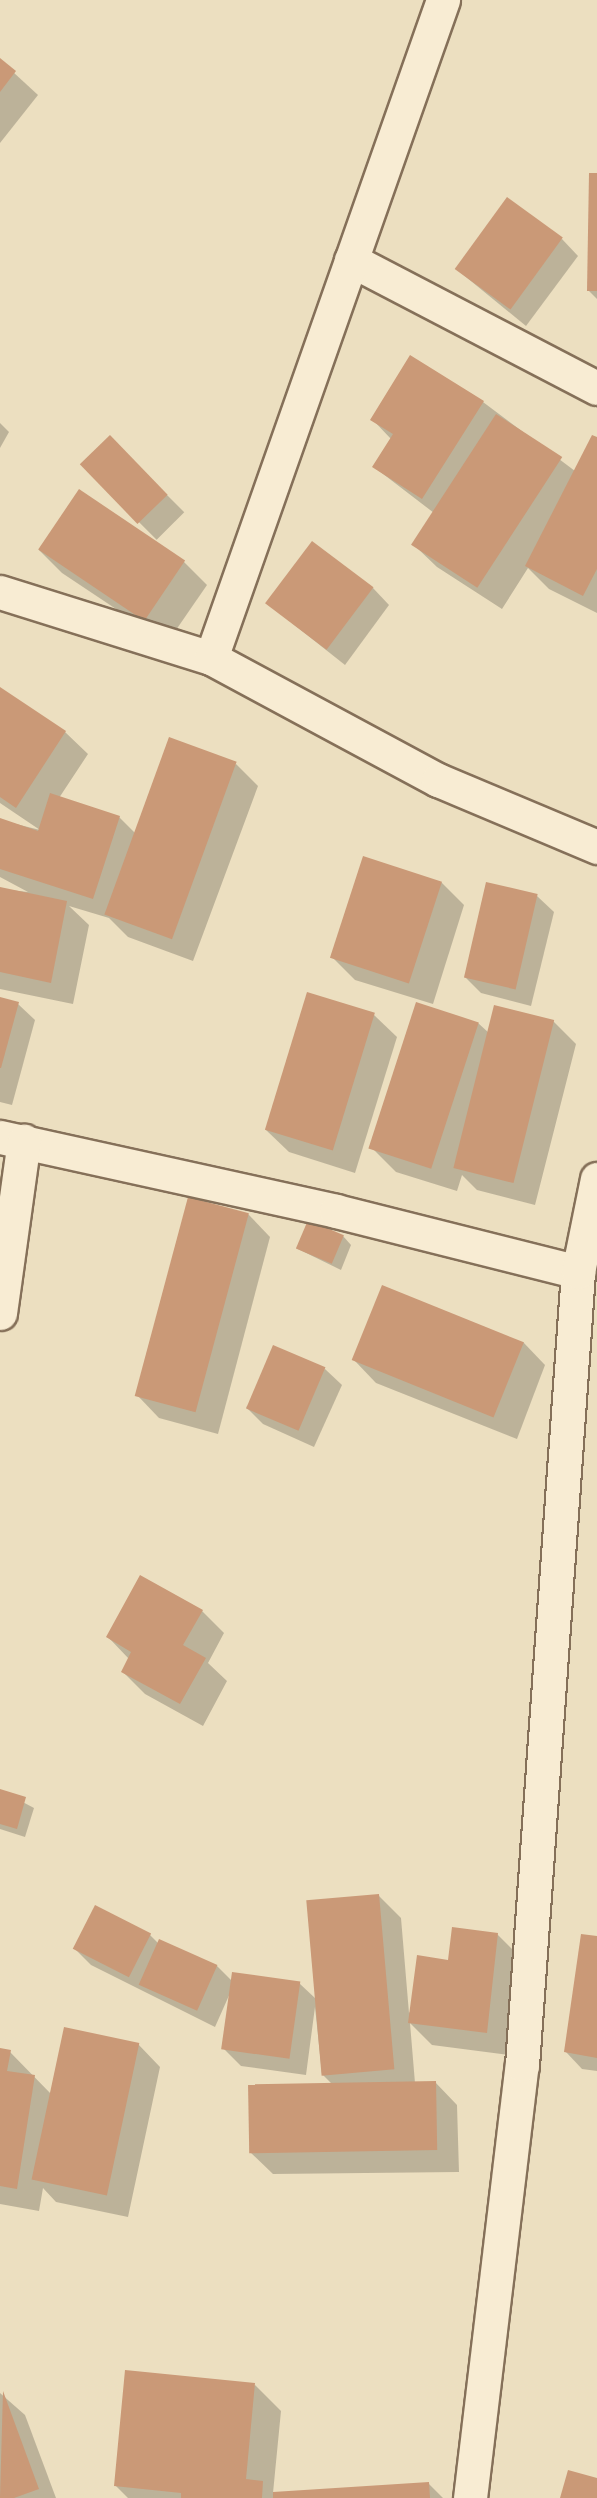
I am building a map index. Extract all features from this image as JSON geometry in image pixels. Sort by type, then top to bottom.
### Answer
[{"type":"street","points":[[211,658],[443,0]]},
{"type":"street","points":[[351,260],[597,388]]},
{"type":"street","points":[[0,592],[211,658],[438,780],[597,847]]},
{"type":"street","points":[[0,1313],[12,1139],[578,1272]]},
{"type":"street","points":[[470,2498],[522,2065],[578,1272],[597,1179]]},
{"type":"building","points":[[0,58],[16,71],[0,92]]},
{"type":"building","points":[[589,173],[597,173],[597,291],[587,291]]},
{"type":"building","points":[[507,197],[563,238],[511,310],[455,269]]},
{"type":"building","points":[[410,355],[484,401],[422,499],[372,467],[393,434],[370,420]]},
{"type":"building","points":[[496,414],[562,457],[477,588],[411,545]]},
{"type":"building","points":[[110,435],[168,495],[137,524],[80,464]]},
{"type":"building","points":[[592,435],[597,437],[597,569],[583,596],[525,566]]},
{"type":"building","points":[[79,489],[185,561],[144,621],[38,550]]},
{"type":"building","points":[[312,541],[373,587],[327,650],[265,603]]},
{"type":"building","points":[[0,687],[66,731],[16,808],[0,797]]},
{"type":"building","points":[[169,737],[237,762],[172,939],[104,915]]},
{"type":"building","points":[[50,793],[120,816],[93,899],[0,869],[0,818],[38,831]]},
{"type":"building","points":[[363,856],[442,882],[409,983],[330,958]]},
{"type":"building","points":[[486,882],[538,894],[516,989],[464,977]]},
{"type":"building","points":[[0,887],[67,901],[51,983],[0,972]]},
{"type":"building","points":[[307,992],[375,1013],[333,1150],[265,1130]]},
{"type":"building","points":[[0,997],[19,1002],[1,1068],[0,1068]]},
{"type":"building","points":[[416,1002],[479,1022],[431,1169],[368,1148]]},
{"type":"building","points":[[494,1005],[554,1020],[514,1183],[453,1168]]},
{"type":"building","points":[[188,1197],[249,1213],[196,1412],[135,1396]]},
{"type":"building","points":[[308,1220],[344,1235],[332,1264],[296,1249]]},
{"type":"building","points":[[382,1285],[524,1342],[494,1417],[352,1360]]},
{"type":"building","points":[[273,1345],[325,1367],[299,1431],[246,1409]]},
{"type":"building","points":[[140,1575],[203,1610],[183,1645],[206,1658],[180,1704],[121,1672],[131,1652],[106,1637]]},
{"type":"building","points":[[0,1789],[26,1797],[17,1829],[0,1824]]},
{"type":"building","points":[[379,1894],[394,2069],[322,2076],[306,1900]]},
{"type":"building","points":[[95,1905],[151,1934],[129,1977],[73,1949]]},
{"type":"building","points":[[452,1927],[498,1933],[487,2033],[408,2023],[417,1955],[448,1960]]},
{"type":"building","points":[[581,1934],[597,1936],[597,2058],[564,2052]]},
{"type":"building","points":[[159,1939],[217,1965],[197,2011],[139,1985]]},
{"type":"building","points":[[232,1972],[300,1982],[289,2059],[221,2049]]},
{"type":"building","points":[[64,2027],[139,2043],[107,2196],[32,2180]]},
{"type":"building","points":[[0,2048],[11,2050],[7,2071],[35,2075],[17,2189],[0,2186]]},
{"type":"building","points":[[436,2081],[437,2150],[249,2153],[248,2084]]},
{"type":"building","points":[[125,2370],[255,2383],[246,2479],[263,2481],[262,2498],[181,2498],[181,2493],[114,2486]]},
{"type":"building","points":[[3,2391],[39,2489],[14,2498],[0,2498]]},
{"type":"building","points":[[568,2470],[597,2478],[597,2498],[560,2498]]},
{"type":"building","points":[[429,2482],[430,2498],[273,2498],[273,2492]]}]
